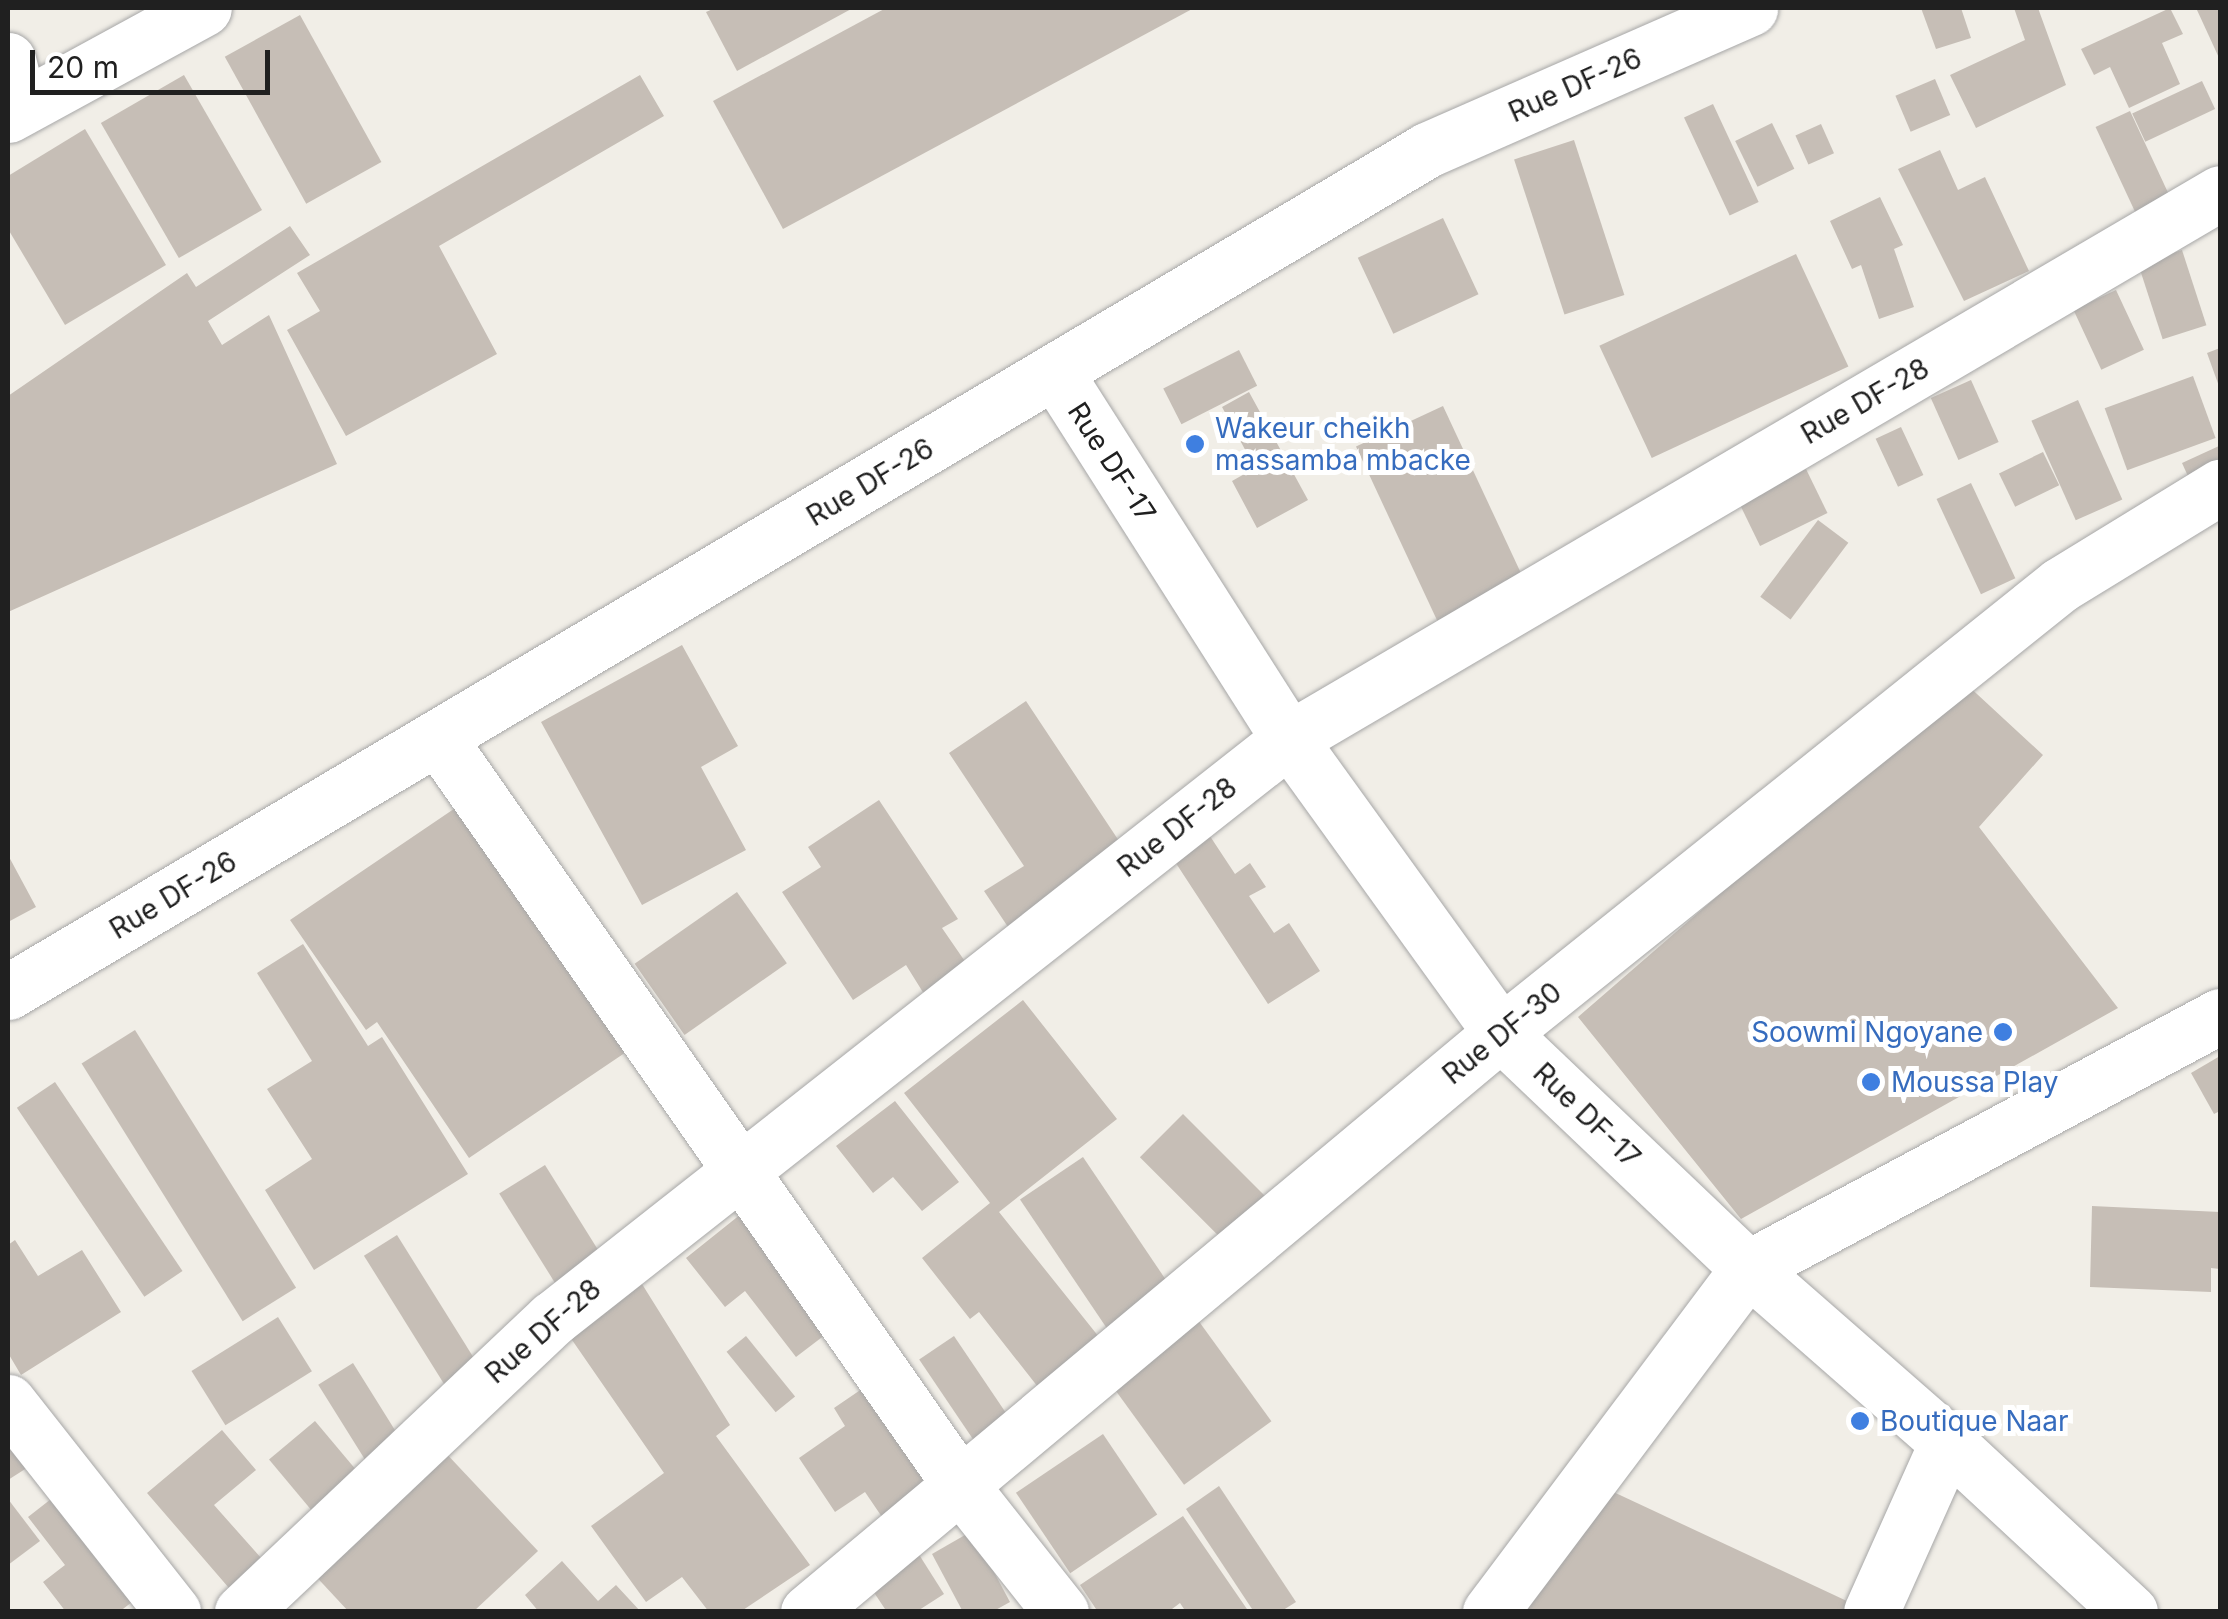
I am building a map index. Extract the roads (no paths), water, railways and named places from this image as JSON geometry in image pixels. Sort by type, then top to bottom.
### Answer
[{"type":"street","points":[[12,94],[204,8]]},
{"type":"street","name":"Rue DF-26","points":[[8,992],[1428,150],[1750,8]]},
{"type":"street","name":"Rue DF-28","points":[[242,1612],[552,1319],[1289,739],[2220,193]]},
{"type":"street","name":"Rue DF-17","points":[[1055,372],[1289,739],[1501,1033],[1748,1268],[1948,1442],[2130,1612]]},
{"type":"street","name":"Rue DF-30","points":[[808,1612],[1501,1033],[2060,585],[2220,487]]},
{"type":"street","points":[[438,738],[960,1486],[1060,1612]]},
{"type":"street","points":[[1490,1612],[1748,1268],[2220,1016]]},
{"type":"street","points":[[8,1402],[173,1612]]},
{"type":"street","points":[[1871,1612],[1948,1442]]},
{"type":"place","name":"Wakeur cheikh massamba mbacke","points":[[1195,444]]},
{"type":"place","name":"Soowmi Ngoyane","points":[[2003,1032]]},
{"type":"place","name":"Moussa Play","points":[[1871,1082]]},
{"type":"place","name":"Boutique Naar","points":[[1860,1421]]}]
